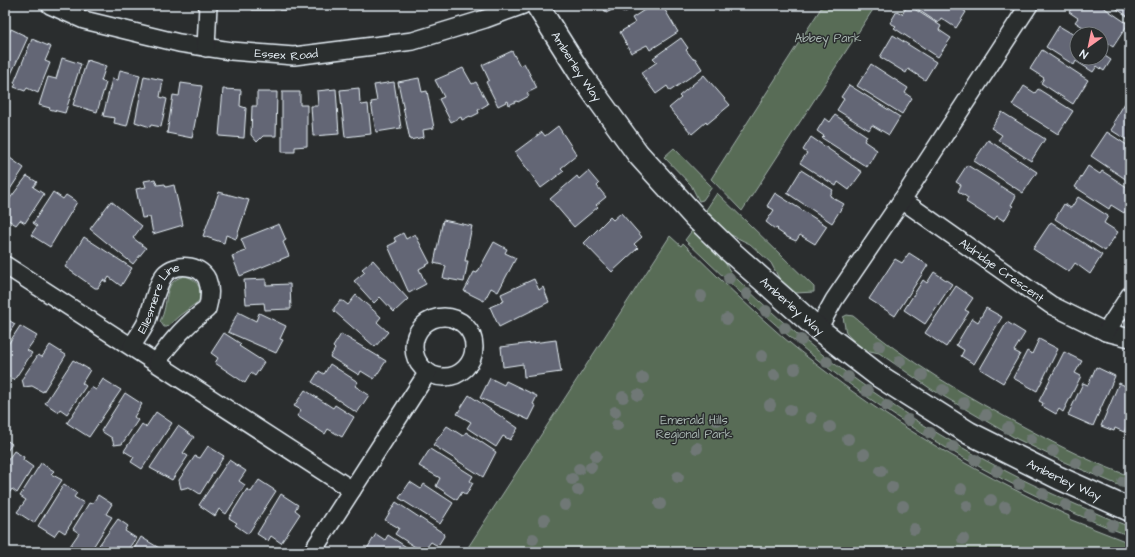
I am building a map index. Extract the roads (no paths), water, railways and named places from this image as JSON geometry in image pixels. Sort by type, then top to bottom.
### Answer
[{"type":"street","name":"Essex Road","points":[[50,5],[84,20],[206,48],[231,52],[294,56],[413,41],[485,19],[523,5]]},
{"type":"street","points":[[206,48],[208,5]]},
{"type":"street","name":"Amberley Way","points":[[537,5],[583,78],[638,154],[695,217],[730,251],[818,329],[879,376],[969,432],[1059,478],[1130,510]]},
{"type":"street","points":[[818,329],[834,300],[902,200],[1029,5]]},
{"type":"street","name":"Aldridge Crescent","points":[[902,200],[1051,305],[1106,332],[1130,338]]},
{"type":"street","name":"Ellesmere Line","points":[[5,265],[157,362],[352,490]]},
{"type":"street","name":"Ellesmere Line","points":[[132,346],[146,322],[164,275],[172,269],[183,266],[200,271],[206,278],[209,288],[210,299],[207,309],[193,318],[171,340],[157,362]]},
{"type":"street","points":[[1106,332],[1130,295]]},
{"type":"street","points":[[312,552],[428,372]]},
{"type":"park label","name":"Abbey Park","points":[[828,38]]},
{"type":"park label","name":"Emerald Hills Regional Park","points":[[694,427]]}]
